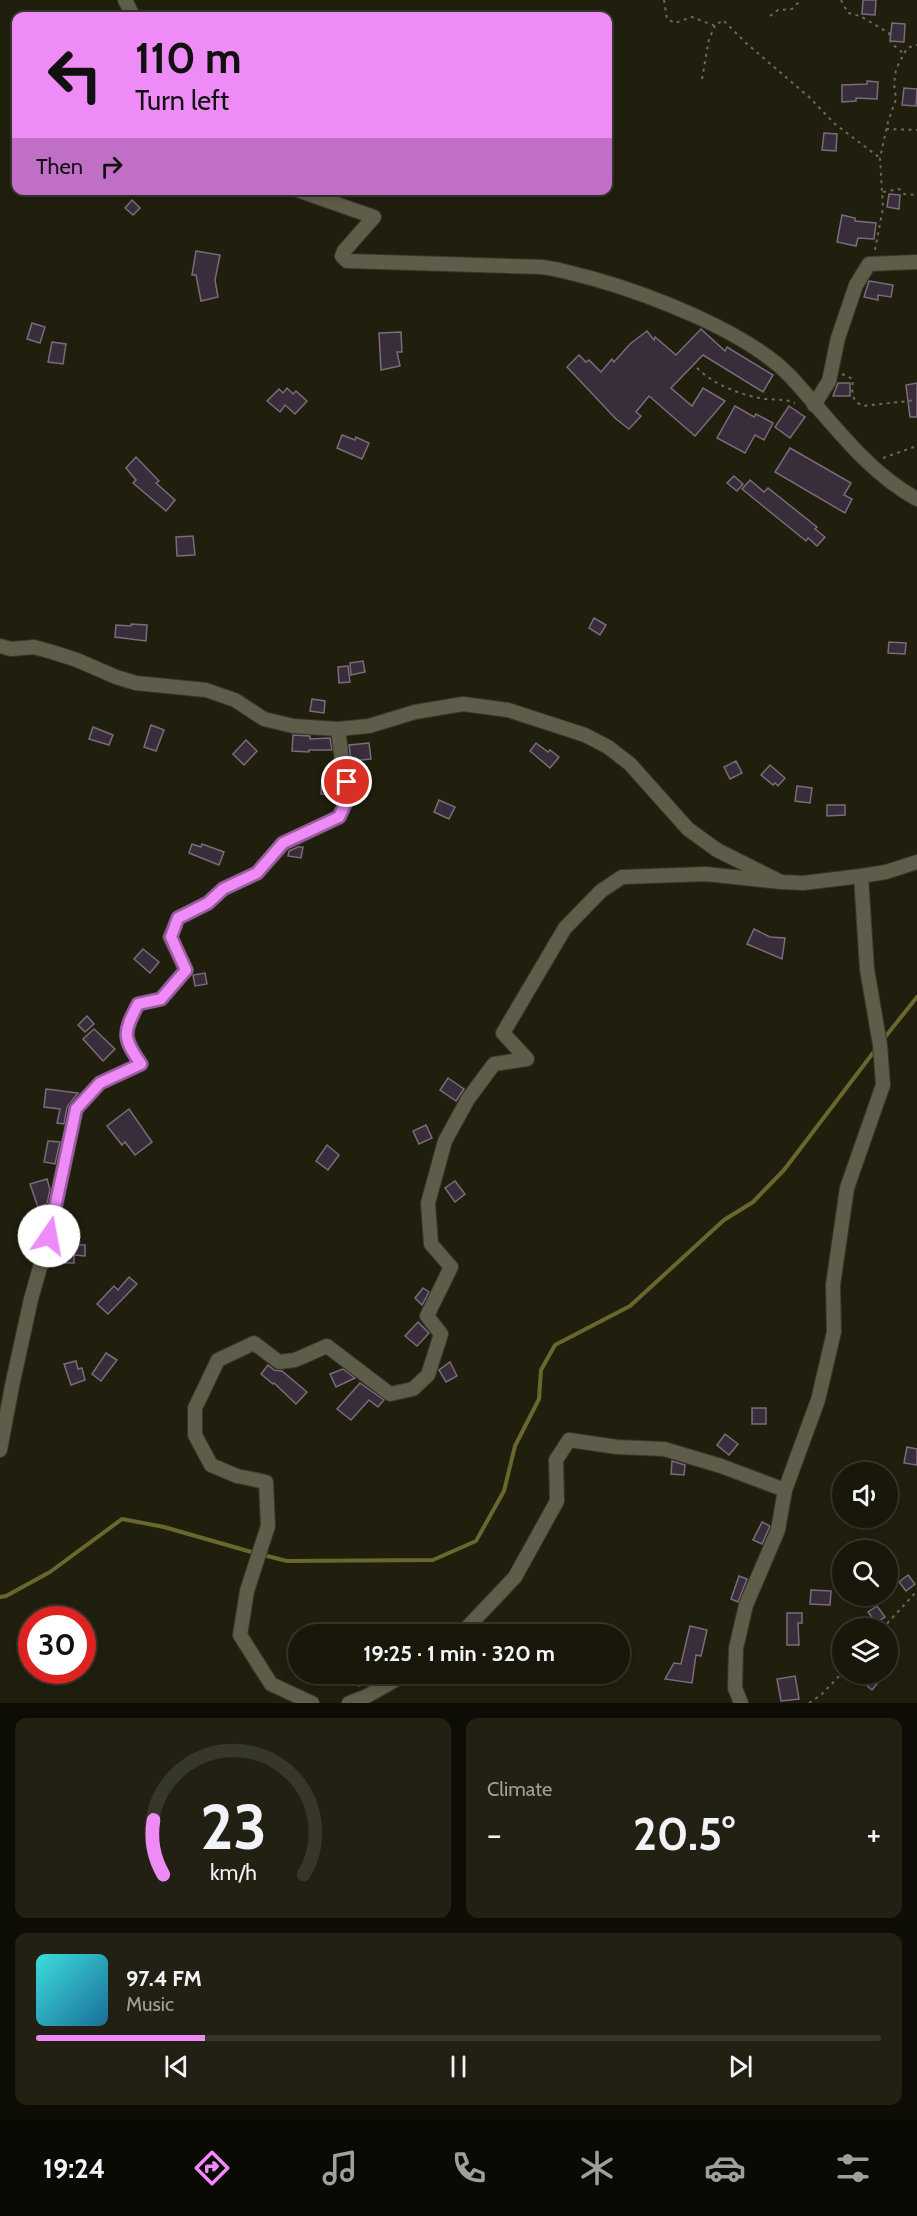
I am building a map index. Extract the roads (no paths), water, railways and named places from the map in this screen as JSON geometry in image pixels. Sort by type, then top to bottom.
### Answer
[{"type":"street","points":[[311,195],[375,217],[344,251],[342,256],[346,261],[546,268],[566,271],[628,289],[679,309],[740,339],[780,367],[865,458],[899,489],[917,499]]},
{"type":"street","points":[[813,404],[829,381],[838,338],[856,285],[869,264],[917,261]]},
{"type":"street","points":[[0,646],[11,649],[34,647],[97,667],[116,677],[136,683],[206,690],[236,700],[264,719],[286,725],[338,729],[369,726],[414,712],[463,704],[508,710],[585,735],[608,747],[630,764],[688,829],[717,850],[781,882]]},
{"type":"street","points":[[0,1450],[17,1364],[49,1236],[76,1109],[100,1083],[141,1064],[129,1047],[126,1027],[138,1004],[161,999],[186,970],[171,937],[178,918],[208,903],[223,889],[257,873],[283,843],[339,817],[350,794],[343,769],[338,729]]},
{"type":"street","points":[[312,1703],[271,1684],[240,1635],[247,1591],[268,1526],[266,1482],[237,1476],[212,1465],[195,1435],[195,1408],[218,1360],[254,1343],[279,1362],[295,1360],[327,1346],[390,1394],[413,1389],[428,1375],[441,1334],[427,1316],[451,1267],[431,1244],[428,1203],[445,1142],[468,1099],[494,1064],[527,1059],[503,1033],[565,928],[601,891],[622,877],[706,874],[803,883],[886,872],[917,862]]},
{"type":"street","points":[[741,1703],[735,1688],[736,1648],[746,1605],[778,1530],[785,1490],[818,1400],[834,1332],[833,1285],[847,1188],[884,1085],[880,1044],[867,969],[861,876]]},
{"type":"street","points":[[470,1624],[515,1577],[557,1501],[556,1460],[568,1440],[617,1447],[664,1449],[721,1466],[785,1490]]},
{"type":"street","points":[[349,1703],[388,1684]]},
{"type":"waterway","points":[[882,1041],[917,997]]},
{"type":"waterway","points":[[263,1555],[287,1561],[433,1560],[476,1541],[504,1491],[515,1446],[539,1399],[541,1370],[555,1345],[630,1306],[724,1220],[753,1202],[784,1170],[876,1049]]},
{"type":"waterway","points":[[0,1597],[50,1572],[122,1519],[164,1527],[255,1553]]}]
